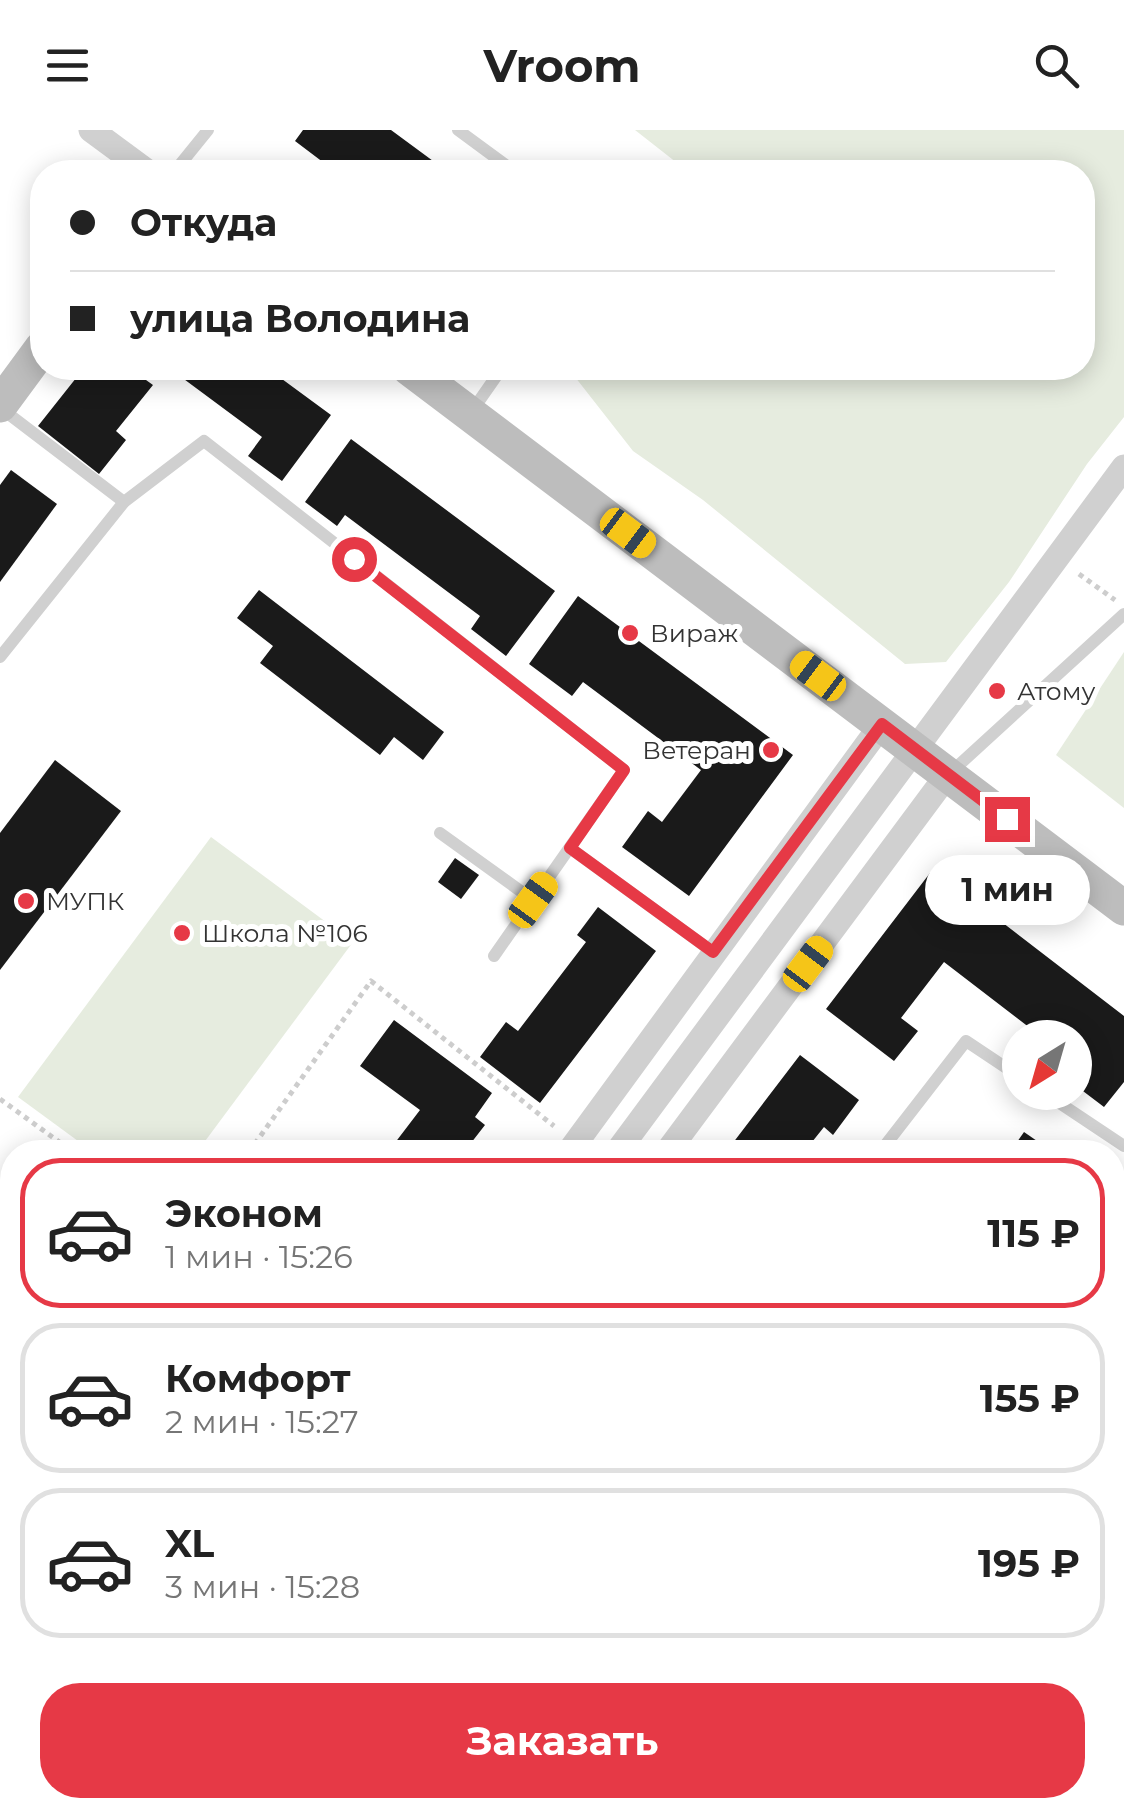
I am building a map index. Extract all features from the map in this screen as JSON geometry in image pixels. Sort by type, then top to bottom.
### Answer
[{"type":"street","points":[[91,130],[132,160]]},
{"type":"street","points":[[0,406],[30,365]]},
{"type":"street","points":[[426,380],[1124,908]]},
{"type":"street","points":[[625,1140],[1124,467]]},
{"type":"street","points":[[579,1140],[882,724]]},
{"type":"street","points":[[676,1140],[948,774]]},
{"type":"lane","points":[[184,160],[208,130]]},
{"type":"lane","points":[[458,130],[498,160]]},
{"type":"lane","points":[[470,413],[493,380]]},
{"type":"lane","points":[[0,406],[124,502]]},
{"type":"lane","points":[[0,657],[124,502],[204,442],[624,770],[494,956]]},
{"type":"lane","points":[[948,774],[1124,614]]},
{"type":"lane","points":[[440,833],[533,900]]},
{"type":"lane","points":[[570,848],[713,952]]},
{"type":"lane","points":[[889,1140],[966,1041],[1002,1065]]},
{"type":"lane","points":[[1070,1110],[1115,1140]]},
{"type":"path","points":[[1057,557],[1124,606]]},
{"type":"path","points":[[258,1140],[372,981],[563,1140]]},
{"type":"path","points":[[0,1099],[56,1140]]},
{"type":"shaded area","points":[[635,130],[1124,130],[1124,417],[1087,464],[1009,582],[946,662],[905,664],[703,500],[633,451],[577,380],[1095,380],[1095,160],[673,160]]},
{"type":"shaded area","points":[[1124,652],[1124,808],[1056,755]]},
{"type":"shaded area","points":[[211,837],[353,942],[206,1140],[77,1140],[18,1097]]},
{"type":"building","points":[[303,130],[391,130],[432,160],[320,160],[295,141]]},
{"type":"building","points":[[74,380],[146,380],[153,385],[116,431],[126,440],[99,474],[38,426]]},
{"type":"building","points":[[185,380],[283,380],[331,415],[282,481],[248,456],[262,437]]},
{"type":"building","points":[[351,439],[555,591],[506,656],[471,629],[480,616],[345,515],[337,526],[305,502]]},
{"type":"building","points":[[11,470],[57,504],[0,582],[0,485]]},
{"type":"building","points":[[259,590],[444,732],[423,760],[394,737],[380,755],[260,663],[273,646],[237,618]]},
{"type":"building","points":[[578,596],[793,755],[689,896],[622,847],[648,811],[662,822],[701,770],[583,682],[572,696],[529,664]]},
{"type":"building","name":"МУПК","points":[[55,760],[121,811],[0,970],[0,833]]},
{"type":"building","points":[[455,858],[479,875],[461,899],[438,882]]},
{"type":"building","points":[[933,869],[1124,1016],[1124,1082],[1104,1107],[1092,1098],[1092,1020],[1020,1020],[944,962],[901,1018],[918,1031],[894,1061],[826,1009]]},
{"type":"building","points":[[598,907],[656,951],[540,1103],[480,1057],[506,1022],[518,1031],[586,942],[577,935]]},
{"type":"building","points":[[394,1020],[492,1093],[475,1117],[485,1125],[473,1140],[397,1140],[420,1110],[360,1066]]},
{"type":"building","points":[[800,1055],[859,1100],[833,1135],[824,1127],[814,1140],[735,1140]]},
{"type":"building","points":[[1024,1132],[1036,1140],[1018,1140]]},
{"type":"place","name":"Вираж","points":[[630,633]]},
{"type":"place","name":"Атому","points":[[997,691]]},
{"type":"place","name":"Ветеран","points":[[771,750]]},
{"type":"place","name":"МУПК","points":[[26,901]]},
{"type":"place","name":"Школа №106","points":[[182,933]]},
{"type":"route","points":[[354,559],[624,770],[570,848],[713,952],[882,724],[1007,819]]}]
